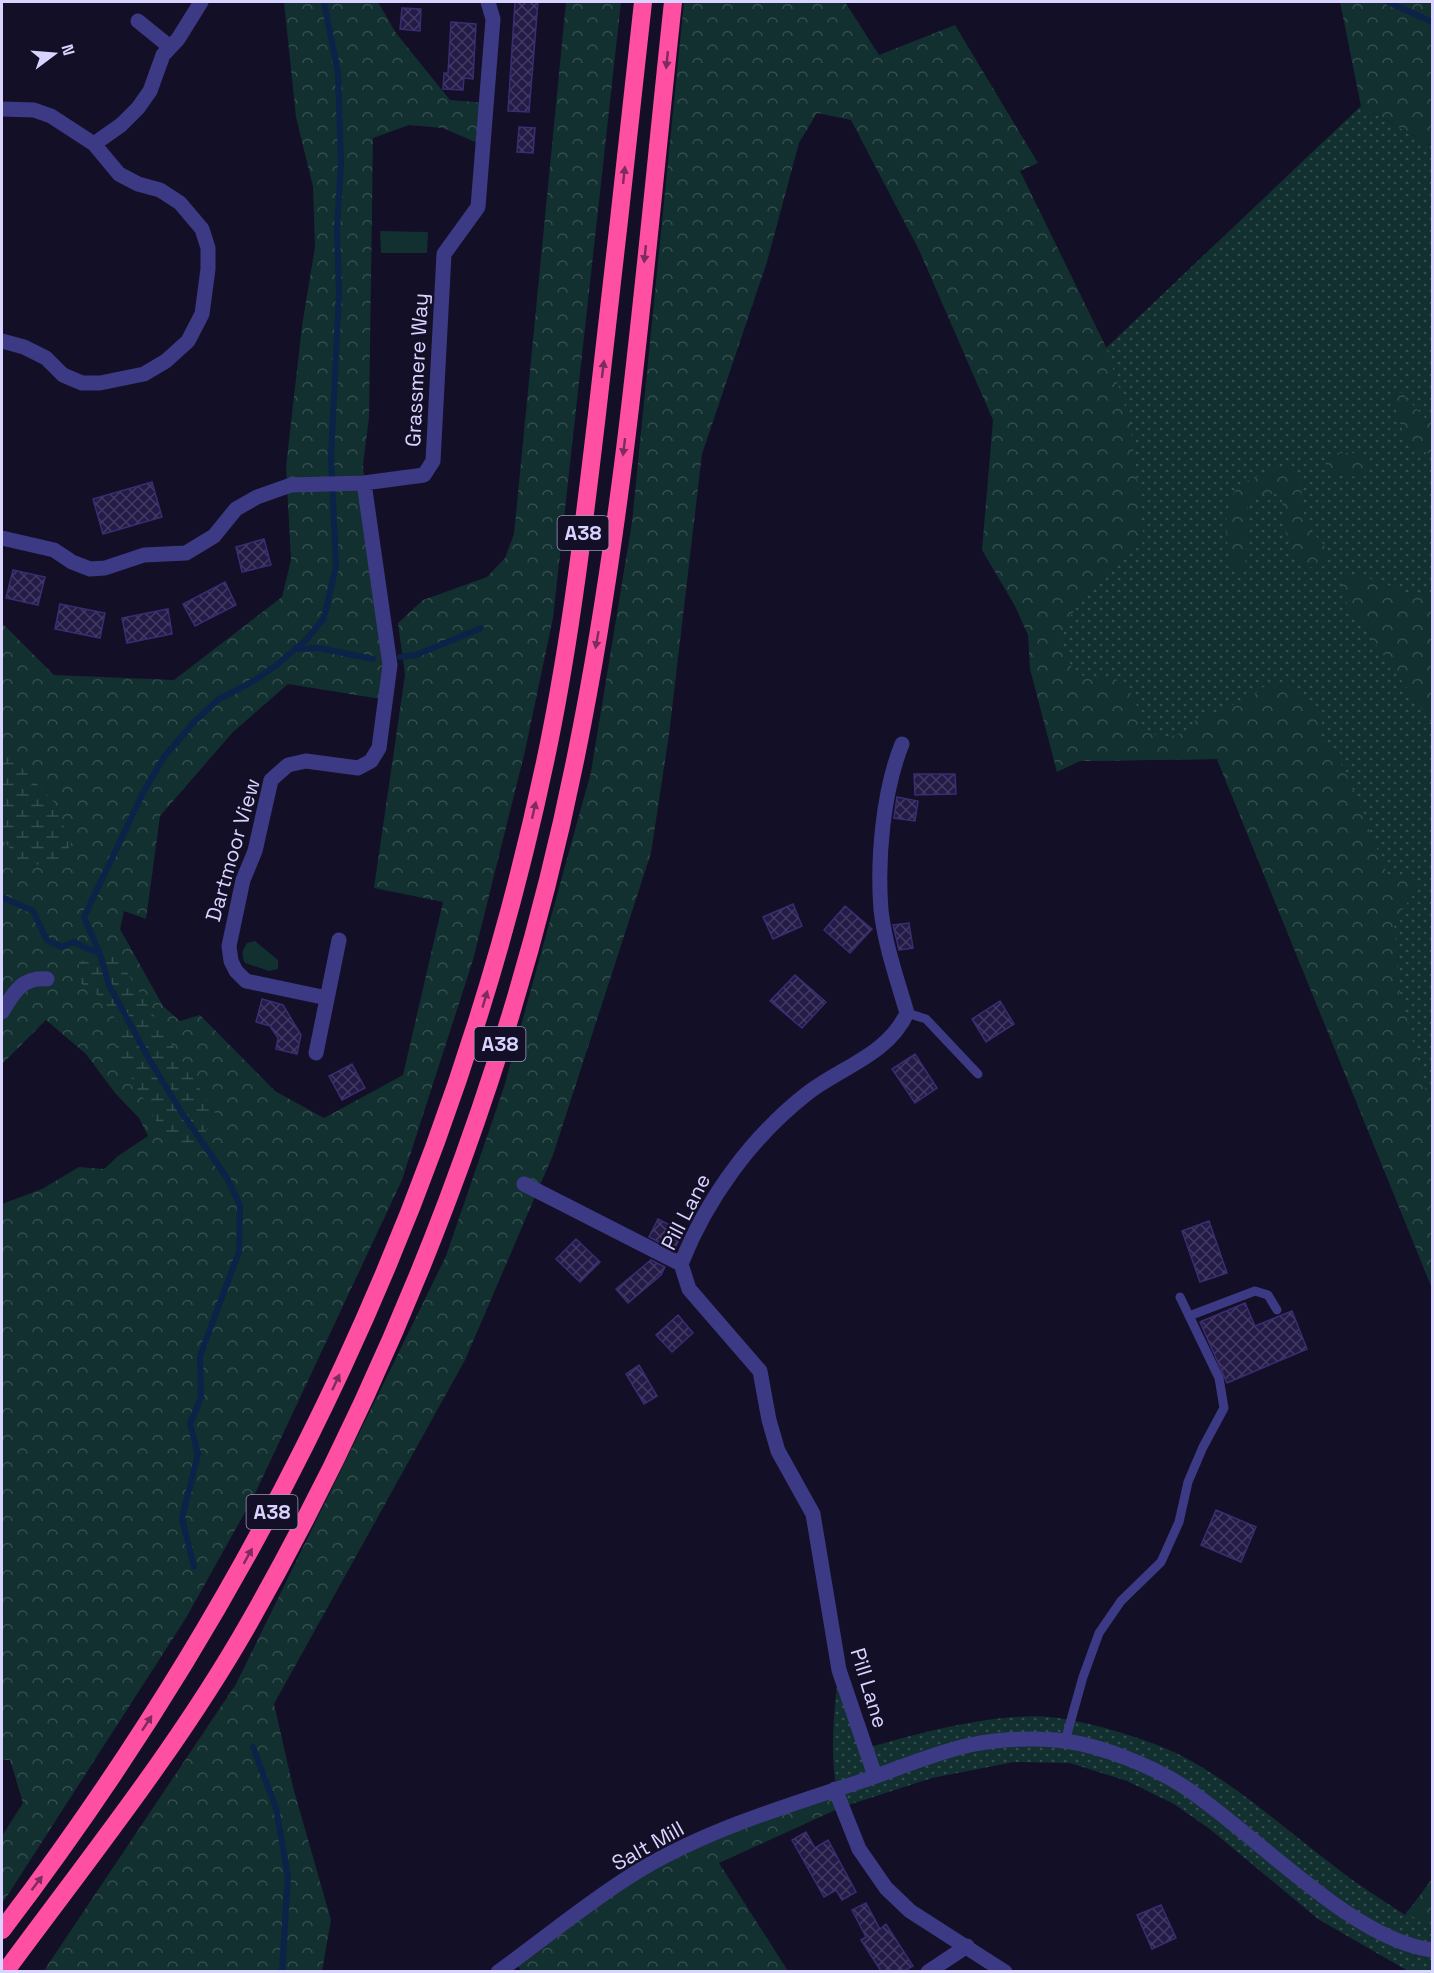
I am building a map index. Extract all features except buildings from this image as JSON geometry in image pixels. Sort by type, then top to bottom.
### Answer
[{"type":"highway","name":"A38","points":[[2,1930],[46,1871],[130,1749],[195,1647],[249,1555],[302,1455],[348,1357],[411,1209],[468,1055],[511,909],[554,718],[582,547],[643,2]]},
{"type":"highway","name":"A38","points":[[5,1971],[126,1809],[184,1724],[246,1628],[301,1528],[385,1354],[442,1215],[494,1065],[541,904],[577,752],[610,563],[673,2]]},
{"type":"street","points":[[94,144],[121,125],[138,108],[150,90],[163,55],[201,2]]},
{"type":"street","name":"Grassmere Way","points":[[2,538],[54,550],[72,562],[90,569],[105,568],[144,555],[186,553],[214,536],[236,509],[257,497],[291,485],[364,483],[424,475],[433,461],[444,254],[478,207],[493,19],[488,2]]},
{"type":"street","points":[[138,21],[170,47]]},
{"type":"street","points":[[2,109],[34,110],[51,116],[94,144],[118,174],[138,184],[160,190],[180,203],[202,229],[208,248],[208,269],[202,314],[188,341],[166,361],[144,374],[100,383],[82,383],[63,375],[46,358],[24,347],[2,341]]},
{"type":"street","name":"Dartmoor View","points":[[327,998],[246,981],[236,972],[231,961],[229,946],[241,890],[255,851],[271,780],[288,765],[306,760],[358,768],[371,760],[379,748],[390,665],[364,483]]},
{"type":"street","points":[[902,744],[889,784],[881,857],[882,911],[892,966],[907,1012]]},
{"type":"street","points":[[316,1053],[339,940]]},
{"type":"street","points":[[2,1012],[17,987],[30,979],[47,979]]},
{"type":"street","name":"Pill Lane","points":[[875,1776],[839,1670],[813,1514],[778,1451],[769,1420],[760,1371],[689,1289],[681,1264],[708,1206],[733,1170],[785,1112],[811,1091],[880,1048],[899,1031],[907,1012]]},
{"type":"street","points":[[524,1184],[681,1264]]},
{"type":"street","name":"Salt Mill","points":[[498,1971],[640,1870],[753,1819],[835,1789],[972,1744],[1065,1741],[1128,1759],[1181,1785],[1229,1818],[1337,1905],[1379,1932],[1419,1948],[1432,1950]]},
{"type":"street","points":[[835,1789],[859,1849],[886,1888],[910,1911],[1005,1971]]},
{"type":"street","points":[[928,1971],[968,1946]]},
{"type":"lane","points":[[907,1012],[926,1019],[978,1074]]},
{"type":"lane","points":[[1190,1316],[1255,1291],[1268,1295],[1277,1310]]},
{"type":"lane","points":[[1065,1741],[1083,1677],[1099,1633],[1121,1601],[1161,1562],[1179,1522],[1188,1482],[1224,1408],[1219,1378],[1180,1297]]},
{"type":"green space","points":[[284,2],[378,2],[396,33],[450,100],[486,103],[482,145],[443,128],[409,125],[373,138],[369,418],[363,465],[387,700],[288,684],[233,732],[160,816],[146,919],[124,911],[120,929],[163,1006],[180,1021],[200,1015],[275,1091],[324,1118],[403,1075],[443,902],[374,888],[405,675],[398,623],[423,600],[487,577],[505,558],[514,534],[566,2],[621,2],[553,618],[525,751],[473,960],[402,1180],[253,1498],[186,1618],[2,1904],[2,1836],[23,1803],[10,1760],[2,1760],[2,1204],[42,1189],[79,1167],[104,1169],[118,1156],[148,1136],[139,1118],[115,1093],[86,1054],[46,1020],[2,1064],[2,623],[54,675],[174,680],[282,597],[291,560],[286,467],[302,326],[315,247],[313,187],[296,117]]},
{"type":"green space","points":[[684,2],[845,2],[879,55],[955,25],[1038,163],[1020,171],[1106,347],[1130,422],[1144,541],[1084,599],[1074,612],[1062,634],[1064,649],[1074,673],[1092,678],[1113,677],[1128,690],[1137,706],[1142,732],[1169,737],[1186,732],[1196,720],[1251,697],[1263,687],[1286,685],[1323,712],[1320,735],[1345,770],[1389,878],[1411,875],[1419,887],[1394,921],[1400,992],[1426,1091],[1432,1093],[1432,1288],[1217,759],[1080,761],[1057,772],[1030,669],[1028,635],[1015,606],[982,550],[993,420],[919,250],[851,120],[817,113],[799,143],[767,262],[702,454],[669,735],[651,853],[553,1155],[465,1360],[274,1704],[293,1787],[331,1920],[322,1971],[43,1972],[236,1684],[446,1256],[504,1087],[591,772],[632,522]]},
{"type":"green space","points":[[1340,2],[1432,2],[1432,146],[1361,106]]},
{"type":"green space","points":[[1361,106],[1432,146],[1432,1288],[1217,759],[1080,761],[1035,603],[1106,348]]},
{"type":"green space","points":[[380,231],[428,232],[427,253],[381,253]]},
{"type":"green space","points":[[1401,392],[1427,420],[1432,418],[1432,454],[1412,449],[1404,436],[1392,397]]},
{"type":"green space","points":[[1334,453],[1362,453],[1370,468],[1363,477],[1328,475],[1325,460]]},
{"type":"green space","points":[[1277,469],[1296,469],[1307,524],[1324,546],[1329,559],[1321,568],[1304,567],[1297,559],[1286,533],[1281,493],[1272,493],[1259,496],[1248,503],[1245,567],[1235,570],[1229,552],[1226,530],[1231,499],[1235,491],[1243,484]]},
{"type":"green space","points":[[1340,575],[1378,580],[1410,596],[1432,596],[1432,723],[1347,604]]},
{"type":"green space","points":[[2,747],[53,801],[71,843],[60,867],[23,863],[2,839]]},
{"type":"green space","points":[[255,941],[278,960],[278,969],[269,971],[245,963],[244,948],[247,943]]},
{"type":"green space","points":[[113,950],[215,1113],[201,1141],[189,1153],[166,1138],[116,1051],[119,1025],[102,998],[79,982],[79,962]]},
{"type":"green space","points":[[839,1670],[866,1748],[961,1724],[1012,1717],[1058,1718],[1088,1724],[1156,1744],[1205,1769],[1244,1796],[1354,1881],[1405,1915],[1432,1879],[1432,1971],[1408,1971],[1318,1919],[1211,1830],[1174,1804],[1127,1781],[1070,1763],[1014,1762],[932,1778],[842,1807],[834,1776],[833,1758]]},
{"type":"green space","points":[[835,1789],[842,1807],[719,1863],[788,1971],[522,1972],[514,1961],[640,1870]]},
{"type":"green space","points":[[1432,1879],[1432,1922],[1406,1915]]},
{"type":"waterway","points":[[100,954],[84,917],[142,795],[164,757],[195,721],[219,699],[252,682],[278,664],[307,639],[324,618],[336,566],[331,457],[339,294],[337,229],[341,163],[338,73],[324,2]]},
{"type":"waterway","points":[[1388,2],[1432,22]]},
{"type":"waterway","points":[[400,657],[416,655],[481,628]]},
{"type":"waterway","points":[[296,649],[319,648],[373,659]]},
{"type":"waterway","points":[[2,897],[33,911],[47,940],[62,947],[74,942],[100,954],[109,985],[149,1059],[182,1113],[227,1178],[240,1205],[239,1252],[200,1356],[201,1397],[190,1424],[198,1454],[182,1518],[194,1567]]},
{"type":"waterway","points":[[253,1747],[276,1808],[288,1876],[282,1972]]}]
